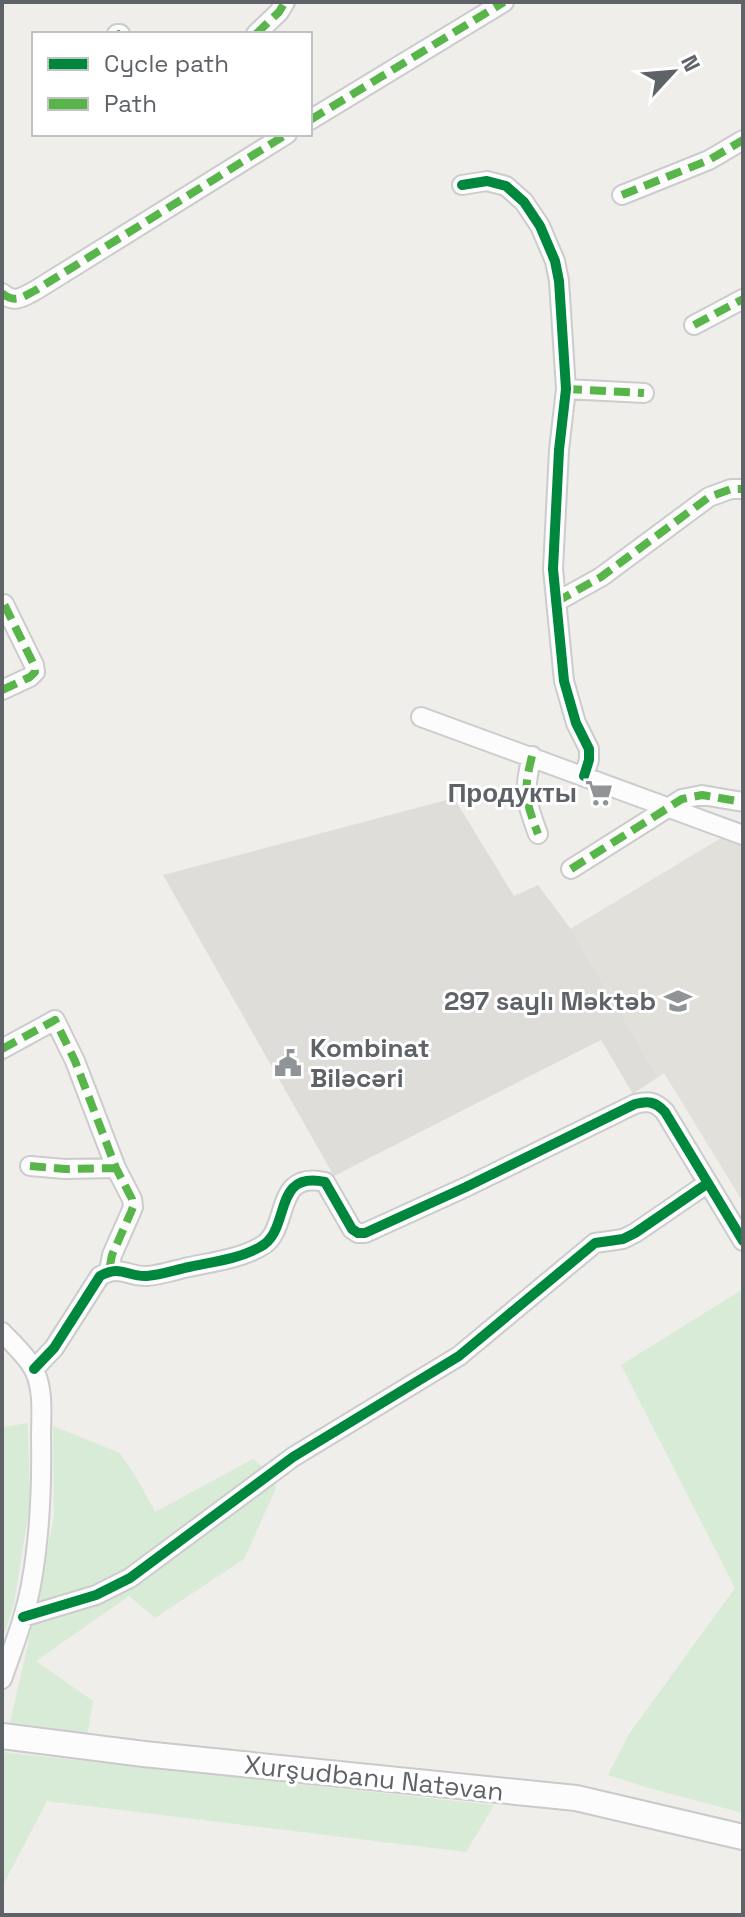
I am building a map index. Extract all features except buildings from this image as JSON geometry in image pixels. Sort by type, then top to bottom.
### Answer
[{"type":"main road","name":"Xurşudbanu Natəvan","points":[[2,1736],[144,1754],[576,1798],[743,1837]]},
{"type":"street","points":[[258,32],[285,2]]},
{"type":"street","points":[[312,119],[504,2]]},
{"type":"street","points":[[2,293],[17,300],[36,290],[284,136]]},
{"type":"street","points":[[622,195],[709,160],[743,140]]},
{"type":"street","points":[[462,185],[487,181],[506,186],[524,202],[540,226],[555,261],[566,389],[559,450],[553,569],[564,681],[576,723],[589,749],[584,776]]},
{"type":"street","points":[[694,325],[743,299]]},
{"type":"street","points":[[566,389],[644,393]]},
{"type":"street","points":[[556,602],[601,577],[709,497],[731,489],[743,489]]},
{"type":"street","points":[[2,690],[35,672],[4,604]]},
{"type":"street","points":[[421,717],[743,835]]},
{"type":"street","points":[[532,756],[526,781],[526,803],[538,834]]},
{"type":"street","points":[[571,869],[682,799],[702,795],[743,802]]},
{"type":"street","points":[[2,1049],[55,1020],[75,1061],[116,1168],[132,1199],[133,1207],[112,1255],[109,1271]]},
{"type":"street","points":[[34,1369],[54,1348],[100,1276],[118,1270],[133,1275],[153,1275],[228,1258],[263,1246],[272,1238],[287,1196],[303,1181],[325,1182],[352,1229],[365,1233],[646,1101],[654,1102],[665,1112],[743,1241]]},
{"type":"street","points":[[30,1166],[116,1168]]},
{"type":"street","points":[[23,1617],[96,1595],[130,1578],[293,1457],[459,1356],[595,1243],[623,1239],[635,1233],[708,1183]]},
{"type":"street","points":[[2,1332],[34,1369],[38,1381],[41,1404],[41,1505],[31,1586],[2,1679]]},
{"type":"shaded area","name":"Kombinat Biləcəri","points":[[454,798],[514,896],[538,885],[570,928],[658,1077],[633,1094],[601,1040],[334,1176],[163,875]]},
{"type":"shaded area","name":"297 saylı Məktəb","points":[[721,838],[743,846],[743,1202],[664,1073],[658,1077],[570,929]]},
{"type":"green space","points":[[743,1289],[743,1813],[608,1775],[629,1734],[735,1588],[621,1365]]},
{"type":"green space","points":[[28,1423],[30,1503],[14,1604],[2,1641],[2,1427]]},
{"type":"green space","points":[[53,1426],[120,1453],[155,1512],[253,1459],[267,1471],[276,1488],[244,1559],[155,1618],[129,1596],[36,1661],[93,1701],[87,1737],[9,1727],[54,1515]]},
{"type":"green space","points":[[2,1752],[494,1805],[466,1852],[47,1801],[2,1887]]},
{"type":"marked path","points":[[258,32],[285,2]]},
{"type":"marked path","points":[[312,119],[504,2]]},
{"type":"marked path","points":[[2,293],[15,299],[36,290],[284,136]]},
{"type":"marked path","points":[[622,195],[709,160],[743,140]]},
{"type":"marked path","points":[[694,325],[743,299]]},
{"type":"marked path","points":[[566,389],[644,393]]},
{"type":"marked path","points":[[556,602],[601,577],[709,497],[731,489],[743,489]]},
{"type":"marked path","points":[[2,690],[35,672],[4,604]]},
{"type":"marked path","points":[[532,756],[527,795],[538,834]]},
{"type":"marked path","points":[[571,869],[682,799],[702,795],[743,802]]},
{"type":"marked path","points":[[2,1049],[55,1020],[75,1061],[116,1168],[132,1199],[133,1207],[112,1255],[109,1271]]},
{"type":"marked path","points":[[30,1166],[116,1168]]},
{"type":"cycle path","points":[[462,185],[487,181],[506,186],[524,202],[540,226],[555,261],[566,389],[559,450],[553,569],[564,681],[576,723],[589,749],[584,776]]},
{"type":"cycle path","points":[[34,1369],[54,1348],[100,1276],[113,1271],[140,1276],[158,1275],[252,1251],[270,1239],[289,1193],[297,1185],[308,1181],[325,1182],[352,1229],[365,1233],[640,1103],[655,1104],[665,1112],[743,1241]]},
{"type":"cycle path","points":[[23,1617],[96,1595],[130,1578],[293,1457],[459,1356],[595,1243],[623,1239],[635,1233],[708,1183]]},
{"type":"place","name":"Продукты","points":[[599,793]]},
{"type":"place","name":"297 saylı Məktəb","points":[[678,1001]]},
{"type":"place","name":"Kombinat Biləcəri","points":[[288,1063]]}]
